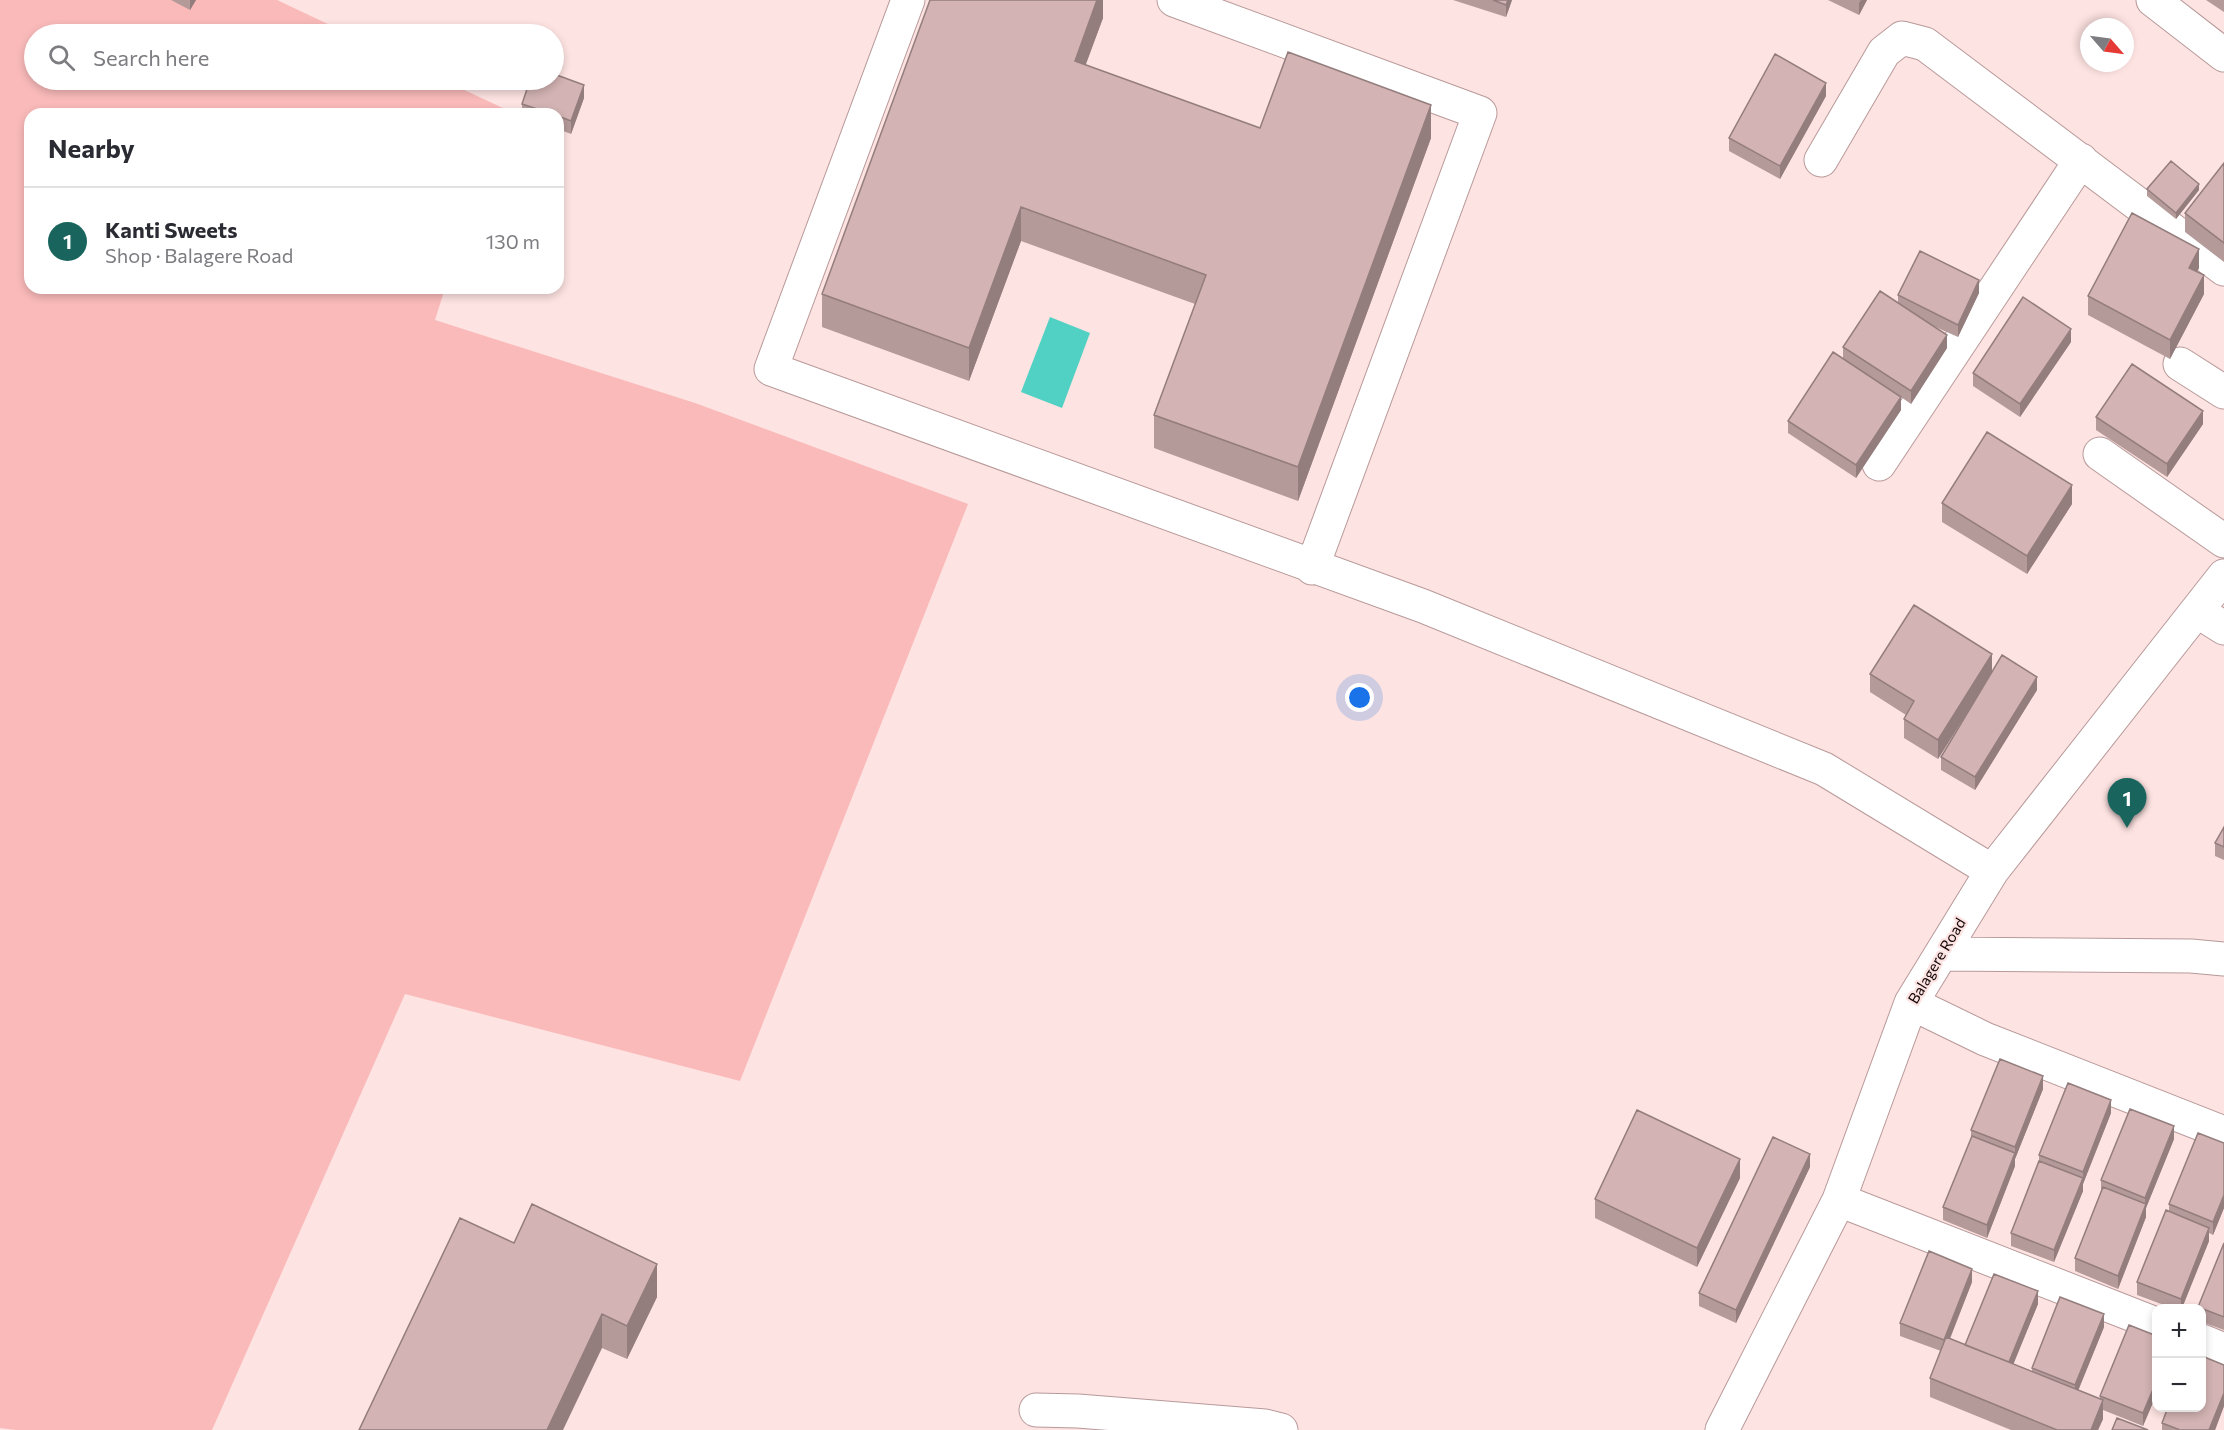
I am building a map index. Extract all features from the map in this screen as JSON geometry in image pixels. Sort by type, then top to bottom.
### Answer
[{"type":"street","points":[[908,0],[771,369],[1423,606],[1824,769],[1992,871]]},
{"type":"street","points":[[1174,0],[1480,112],[1312,567]]},
{"type":"street","points":[[2153,0],[2224,55]]},
{"type":"street","points":[[1821,160],[1884,52],[1902,38],[1925,44],[2224,269]]},
{"type":"street","points":[[1879,464],[2081,160]]},
{"type":"street","points":[[2180,364],[2224,392]]},
{"type":"street","points":[[2100,454],[2224,542]]},
{"type":"street","name":"Balagere Road","points":[[1722,1430],[1839,1200],[1911,1003],[1992,871],[2211,619],[2224,576]]},
{"type":"street","points":[[1941,954],[2191,956],[2224,959]]},
{"type":"street","points":[[1911,1003],[1985,1039],[2222,1127]]},
{"type":"street","points":[[1839,1200],[2152,1322]]},
{"type":"street","points":[[2206,1343],[2224,1350]]},
{"type":"street","points":[[1036,1410],[1078,1411],[1265,1426],[1281,1430]]},
{"type":"shaded area","points":[[0,0],[277,0],[328,24],[24,24],[24,90],[464,90],[503,108],[24,108],[24,294],[443,294],[435,320],[695,403],[968,504],[740,1081],[405,994],[212,1430],[16,1430],[0,1428]]},
{"type":"water","points":[[1050,317],[1090,333],[1062,408],[1021,392]]},
{"type":"building","points":[[930,0],[1097,0],[1075,61],[1260,128],[1288,52],[1431,105],[1298,467],[1154,415],[1206,275],[1021,207],[969,348],[822,294]]},
{"type":"building","points":[[1493,0],[1508,0],[1506,5]]},
{"type":"building","points":[[1775,54],[1826,83],[1780,166],[1729,138]]},
{"type":"building","points":[[564,78],[584,85],[571,121],[564,118],[564,108],[534,108],[522,104],[527,90],[564,90]]},
{"type":"building","points":[[2171,161],[2199,184],[2176,213],[2147,189]]},
{"type":"building","points":[[2224,163],[2224,243],[2185,213]]},
{"type":"building","points":[[2132,213],[2199,249],[2189,268],[2204,275],[2170,340],[2088,296]]},
{"type":"building","points":[[1920,251],[1979,280],[1958,325],[1898,295]]},
{"type":"building","points":[[1880,291],[1947,335],[1911,391],[1843,347]]},
{"type":"building","points":[[2023,297],[2071,329],[2020,404],[1973,373]]},
{"type":"building","points":[[1833,352],[1901,397],[1856,465],[1788,421]]},
{"type":"building","points":[[2132,364],[2203,411],[2167,464],[2096,417]]},
{"type":"building","points":[[1987,432],[2072,485],[2027,556],[1942,503]]},
{"type":"building","points":[[1914,605],[1992,654],[1938,740],[1904,719],[1914,701],[1870,674]]},
{"type":"building","points":[[2002,655],[2037,677],[1975,777],[1941,757]]},
{"type":"building","points":[[2224,827],[2224,847],[2215,843]]},
{"type":"building","points":[[2000,1059],[2043,1076],[2015,1147],[1971,1130]]},
{"type":"building","points":[[2068,1083],[2111,1100],[2083,1172],[2039,1155]]},
{"type":"building","points":[[2130,1109],[2174,1126],[2145,1198],[2101,1180]]},
{"type":"building","points":[[1637,1110],[1740,1159],[1697,1248],[1595,1199]]},
{"type":"building","points":[[2198,1133],[2224,1143],[2224,1195],[2213,1222],[2169,1204]]},
{"type":"building","points":[[1972,1136],[2015,1153],[1987,1225],[1943,1207]]},
{"type":"building","points":[[1773,1137],[1810,1154],[1736,1310],[1699,1293]]},
{"type":"building","points":[[2039,1161],[2083,1178],[2054,1250],[2011,1233]]},
{"type":"building","points":[[2103,1187],[2146,1204],[2118,1276],[2075,1258]]},
{"type":"building","points":[[532,1204],[657,1264],[627,1326],[602,1314],[547,1430],[359,1430],[460,1218],[514,1243]]},
{"type":"building","points":[[2166,1210],[2209,1228],[2181,1299],[2137,1282]]},
{"type":"building","points":[[2224,1243],[2224,1317],[2206,1310],[2206,1304],[2199,1304]]},
{"type":"building","points":[[1929,1251],[1972,1269],[1944,1340],[1900,1323]]},
{"type":"building","points":[[1994,1274],[2038,1291],[2009,1362],[1965,1345]]},
{"type":"building","points":[[2060,1297],[2104,1314],[2075,1385],[2032,1368]]},
{"type":"building","points":[[2129,1325],[2152,1334],[2152,1392],[2143,1413],[2100,1396]]},
{"type":"building","points":[[1946,1337],[2103,1400],[2091,1430],[2057,1430],[1930,1378]]},
{"type":"building","points":[[2206,1358],[2224,1365],[2224,1393],[2209,1430],[2180,1430],[2162,1423],[2166,1412],[2206,1412]]},
{"type":"building","points":[[2117,1418],[2148,1430],[2112,1430]]},
{"type":"place","name":"Kanti Sweets","points":[[2127,828]]}]
